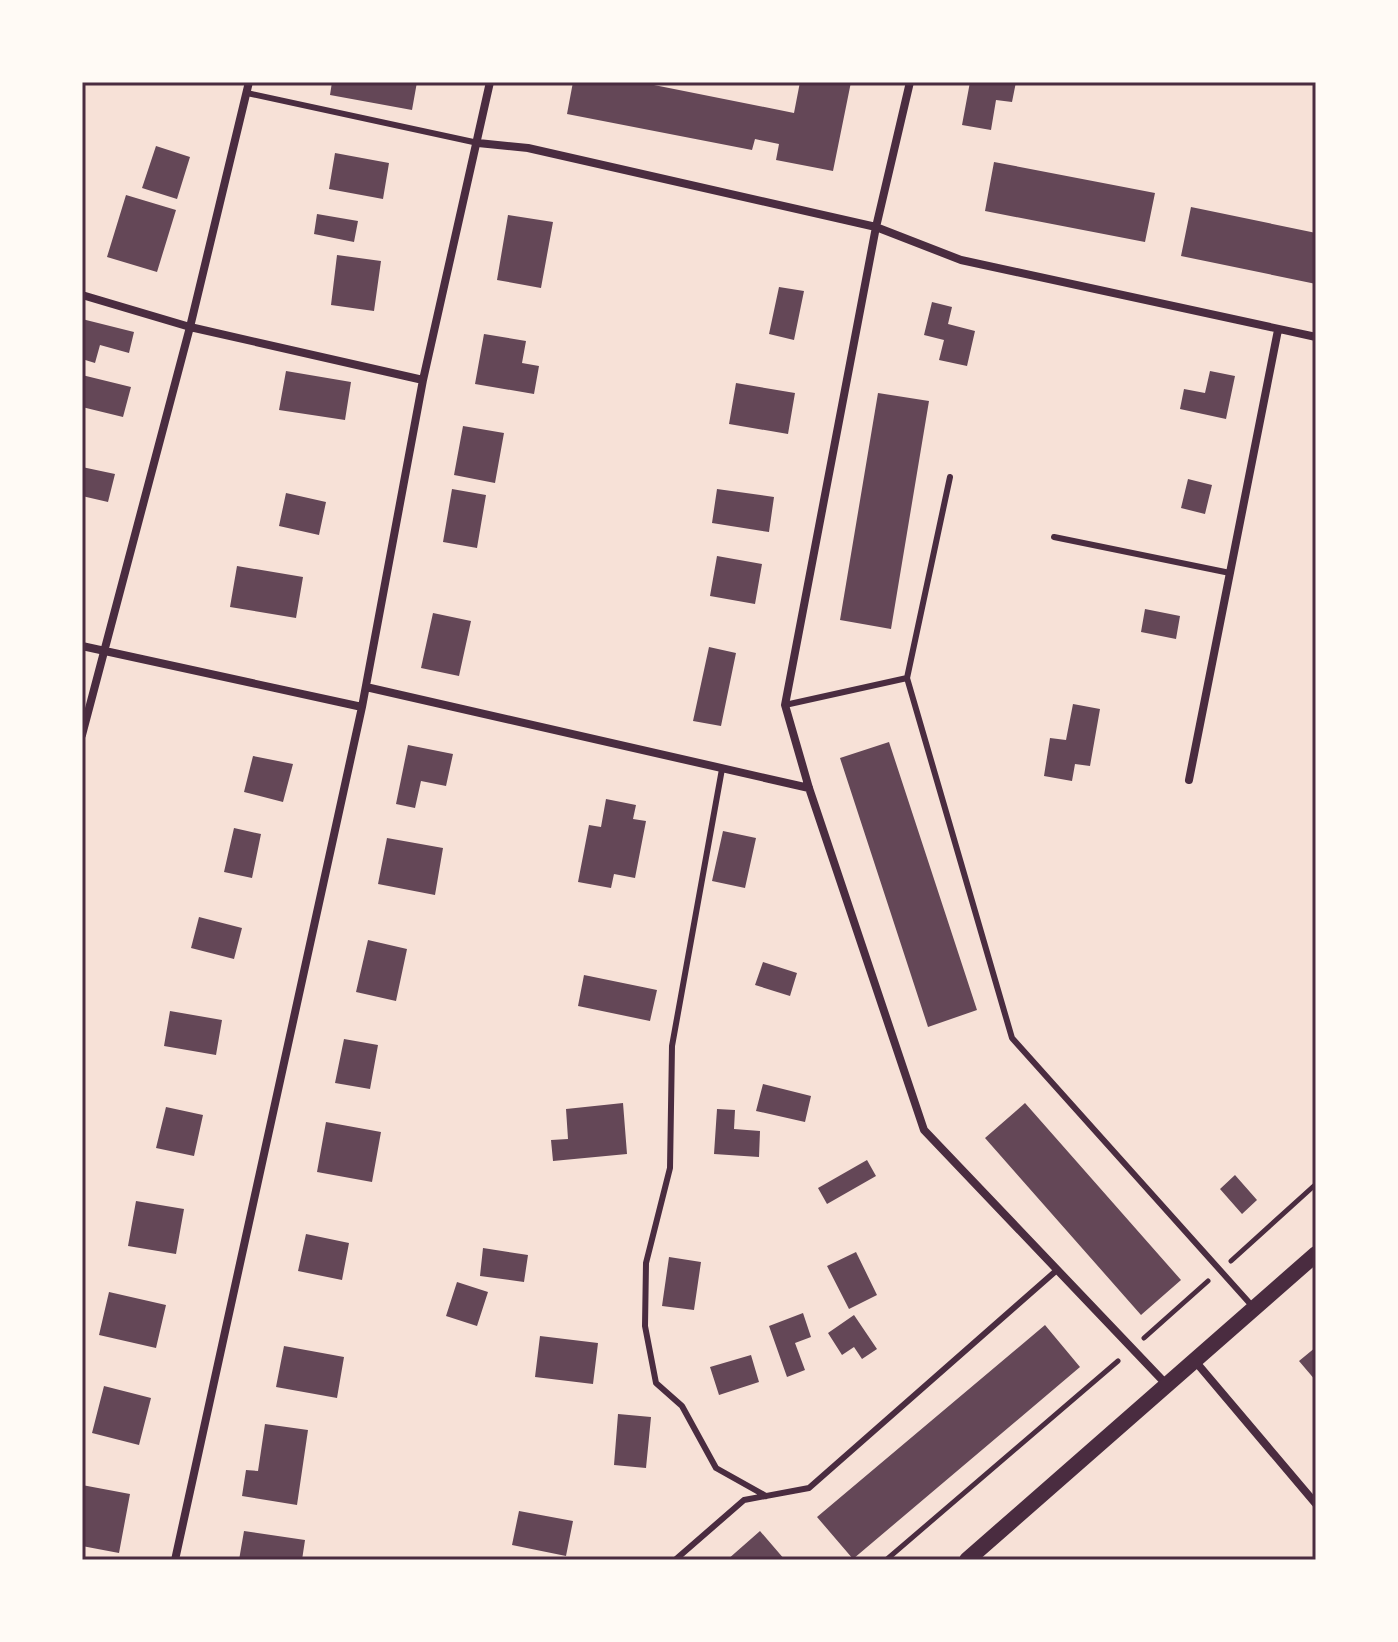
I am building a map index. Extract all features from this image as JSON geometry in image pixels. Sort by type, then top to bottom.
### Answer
[{"type":"main road","points":[[967,1560],[1316,1254]]},
{"type":"street","points":[[82,735],[190,327],[249,82]]},
{"type":"street","points":[[175,1560],[362,707],[423,380],[490,82]]},
{"type":"street","points":[[910,82],[876,227],[785,705],[809,788],[924,1130],[1167,1385]]},
{"type":"street","points":[[478,143],[528,148],[876,227],[961,260],[1316,337]]},
{"type":"street","points":[[82,295],[190,327],[423,380]]},
{"type":"street","points":[[1189,780],[1278,330]]},
{"type":"street","points":[[82,646],[362,707]]},
{"type":"street","points":[[366,687],[809,788]]},
{"type":"street","points":[[1194,1360],[1316,1504]]},
{"type":"lane","points":[[247,93],[478,143]]},
{"type":"lane","points":[[950,477],[907,678],[1012,1038],[1254,1308]]},
{"type":"lane","points":[[1054,537],[1230,573]]},
{"type":"lane","points":[[785,705],[907,678]]},
{"type":"lane","points":[[722,769],[672,1046],[670,1168],[646,1263],[645,1326],[656,1383],[682,1406],[716,1468],[766,1496]]},
{"type":"lane","points":[[675,1560],[744,1500],[809,1488],[1057,1270]]},
{"type":"path","points":[[886,1560],[1132,1349],[1316,1184]]},
{"type":"building","points":[[332,82],[417,82],[412,110],[330,95]]},
{"type":"building","points":[[573,82],[639,82],[794,113],[800,82],[851,82],[833,171],[776,160],[779,144],[755,139],[752,150],[567,114]]},
{"type":"building","points":[[970,82],[1016,82],[1012,102],[996,100],[991,130],[962,125]]},
{"type":"building","points":[[156,146],[190,157],[177,199],[142,188]]},
{"type":"building","points":[[335,153],[389,163],[383,199],[329,189]]},
{"type":"building","points":[[994,162],[1155,193],[1145,242],[985,211]]},
{"type":"building","points":[[126,195],[176,210],[157,272],[107,257]]},
{"type":"building","points":[[1191,207],[1316,233],[1316,284],[1181,256]]},
{"type":"building","points":[[317,214],[358,221],[354,242],[314,234]]},
{"type":"building","points":[[508,215],[553,222],[541,288],[497,280]]},
{"type":"building","points":[[337,255],[381,261],[374,311],[331,305]]},
{"type":"building","points":[[779,287],[804,291],[794,340],[769,334]]},
{"type":"building","points":[[932,302],[952,307],[948,324],[975,331],[967,366],[939,360],[944,340],[924,335]]},
{"type":"building","points":[[82,319],[134,332],[129,353],[100,345],[95,363],[82,359]]},
{"type":"building","points":[[484,334],[526,341],[522,363],[539,366],[534,394],[475,384]]},
{"type":"building","points":[[286,371],[351,382],[345,420],[279,410]]},
{"type":"building","points":[[1210,371],[1235,376],[1226,419],[1180,409],[1184,389],[1205,393]]},
{"type":"building","points":[[82,375],[131,387],[123,417],[82,407]]},
{"type":"building","points":[[736,383],[795,393],[788,434],[729,424]]},
{"type":"building","points":[[878,393],[929,401],[891,629],[840,620]]},
{"type":"building","points":[[463,426],[504,433],[495,483],[454,475]]},
{"type":"building","points":[[82,467],[115,474],[108,502],[82,496]]},
{"type":"building","points":[[1188,479],[1212,485],[1205,514],[1181,508]]},
{"type":"building","points":[[452,489],[486,495],[477,548],[443,542]]},
{"type":"building","points":[[717,489],[774,497],[769,532],[712,523]]},
{"type":"building","points":[[286,493],[326,502],[319,535],[279,526]]},
{"type":"building","points":[[717,556],[762,564],[755,604],[710,596]]},
{"type":"building","points":[[237,566],[303,577],[296,618],[230,607]]},
{"type":"building","points":[[1145,609],[1180,616],[1176,639],[1141,632]]},
{"type":"building","points":[[433,613],[471,621],[459,676],[421,668]]},
{"type":"building","points":[[709,647],[736,653],[721,726],[693,721]]},
{"type":"building","points":[[1073,704],[1100,709],[1090,766],[1075,764],[1072,781],[1044,776],[1050,738],[1066,740]]},
{"type":"building","points":[[889,742],[977,1010],[928,1027],[840,758]]},
{"type":"building","points":[[408,745],[453,754],[446,786],[421,781],[415,808],[396,804]]},
{"type":"building","points":[[253,756],[293,764],[283,802],[244,792]]},
{"type":"building","points":[[606,799],[636,805],[633,819],[646,821],[635,878],[614,874],[611,888],[578,882],[589,825],[601,827]]},
{"type":"building","points":[[234,828],[261,834],[252,878],[224,872]]},
{"type":"building","points":[[723,831],[756,838],[745,888],[712,881]]},
{"type":"building","points":[[387,838],[443,848],[435,895],[378,884]]},
{"type":"building","points":[[199,917],[242,928],[234,959],[191,948]]},
{"type":"building","points":[[368,940],[407,949],[396,1001],[356,992]]},
{"type":"building","points":[[763,962],[797,973],[790,996],[755,985]]},
{"type":"building","points":[[584,975],[657,990],[650,1021],[578,1006]]},
{"type":"building","points":[[170,1011],[222,1020],[216,1055],[164,1046]]},
{"type":"building","points":[[344,1039],[378,1045],[370,1089],[335,1083]]},
{"type":"building","points":[[763,1084],[811,1096],[805,1122],[756,1111]]},
{"type":"building","points":[[623,1103],[627,1154],[553,1161],[551,1140],[568,1139],[566,1109]]},
{"type":"building","points":[[1025,1103],[1181,1280],[1141,1315],[985,1138]]},
{"type":"building","points":[[166,1107],[203,1115],[194,1156],[156,1148]]},
{"type":"building","points":[[717,1109],[735,1110],[734,1129],[760,1131],[759,1157],[714,1154]]},
{"type":"building","points":[[326,1122],[381,1132],[372,1182],[317,1172]]},
{"type":"building","points":[[867,1160],[876,1176],[827,1204],[818,1188]]},
{"type":"building","points":[[1235,1175],[1257,1200],[1242,1214],[1220,1189]]},
{"type":"building","points":[[136,1201],[184,1209],[176,1254],[128,1246]]},
{"type":"building","points":[[306,1234],[349,1243],[342,1280],[298,1271]]},
{"type":"building","points":[[483,1248],[528,1255],[524,1282],[480,1276]]},
{"type":"building","points":[[856,1252],[877,1295],[849,1309],[827,1266]]},
{"type":"building","points":[[669,1257],[701,1262],[694,1310],[662,1306]]},
{"type":"building","points":[[457,1282],[488,1292],[477,1326],[446,1316]]},
{"type":"building","points":[[109,1292],[166,1305],[156,1348],[99,1335]]},
{"type":"building","points":[[803,1313],[811,1337],[795,1343],[805,1370],[787,1377],[769,1326]]},
{"type":"building","points":[[854,1315],[877,1349],[862,1359],[854,1347],[842,1355],[828,1333]]},
{"type":"building","points":[[1045,1325],[1080,1367],[853,1559],[817,1517]]},
{"type":"building","points":[[540,1336],[598,1343],[593,1384],[535,1377]]},
{"type":"building","points":[[284,1346],[344,1357],[337,1398],[276,1387]]},
{"type":"building","points":[[1316,1347],[1316,1381],[1299,1361]]},
{"type":"building","points":[[751,1355],[759,1382],[719,1395],[710,1367]]},
{"type":"building","points":[[104,1386],[151,1398],[139,1445],[92,1433]]},
{"type":"building","points":[[618,1414],[651,1417],[646,1468],[614,1465]]},
{"type":"building","points":[[265,1424],[308,1430],[297,1505],[242,1496],[246,1470],[258,1471]]},
{"type":"building","points":[[82,1485],[130,1494],[119,1553],[82,1546]]},
{"type":"building","points":[[519,1511],[573,1521],[566,1556],[512,1545]]},
{"type":"building","points":[[244,1531],[305,1540],[302,1560],[239,1560]]},
{"type":"building","points":[[760,1531],[785,1560],[727,1560]]}]
